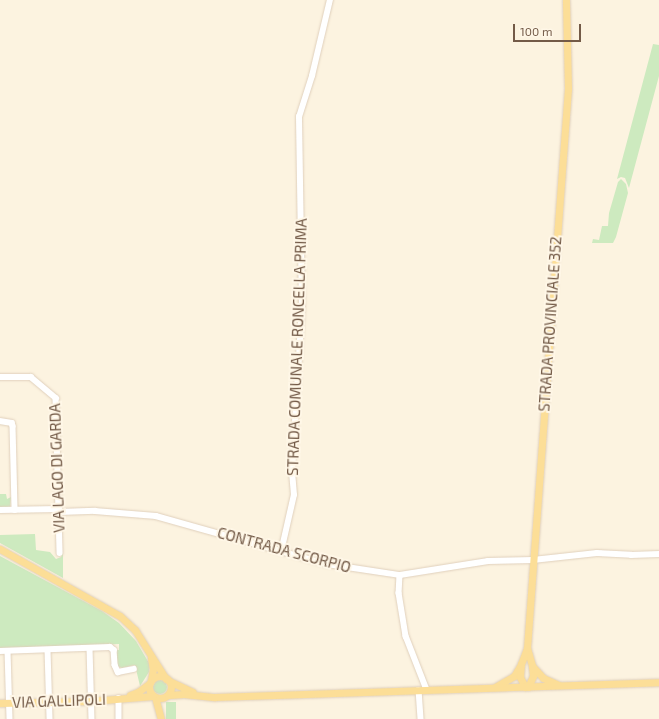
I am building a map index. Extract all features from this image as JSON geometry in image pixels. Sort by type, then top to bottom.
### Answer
[{"type":"main road","name":"STRADA PROVINCIALE 352","points":[[494,688],[514,676],[521,664],[527,648],[568,89],[566,0]]},
{"type":"main road","points":[[0,549],[113,611],[132,627],[147,647],[168,680],[171,688],[160,717]]},
{"type":"main road","points":[[147,647],[153,666],[149,691],[154,697],[160,717]]},
{"type":"main road","name":"STRADA PROVINCIALE 352","points":[[521,664],[520,677],[527,687],[533,676],[527,648]]},
{"type":"main road","points":[[532,666],[543,678],[561,686]]},
{"type":"main road","points":[[151,681],[160,676],[193,692],[215,697]]},
{"type":"main road","name":"VIA GALLIPOLI","points":[[118,698],[136,693],[151,681]]},
{"type":"main road","points":[[154,697],[184,694],[202,697],[215,697],[659,682]]},
{"type":"main road","name":"VIA GALLIPOLI","points":[[0,703],[91,701],[118,698],[154,697]]},
{"type":"street","name":"STRADA COMUNALE RONCELLA PRIMA","points":[[281,552],[294,496],[292,471],[302,309],[299,117],[312,76],[330,0]]},
{"type":"street","name":"VIA LAGO DI GARDA","points":[[0,377],[31,377],[56,398],[60,553]]},
{"type":"street","points":[[0,421],[12,423],[13,426],[15,510]]},
{"type":"street","name":"CONTRADA SCORPIO","points":[[0,510],[95,511],[156,516],[281,552],[338,566],[400,575],[488,561],[533,560],[597,553],[631,555],[659,554]]},
{"type":"street","points":[[400,575],[399,593],[406,636],[423,690],[421,719]]},
{"type":"street","points":[[0,652],[111,647],[114,650],[115,665],[118,672],[134,669]]},
{"type":"street","points":[[90,648],[92,719]]},
{"type":"street","points":[[48,650],[50,719]]},
{"type":"street","points":[[8,651],[10,719]]},
{"type":"street","points":[[118,698],[119,719]]},
{"type":"green space","points":[[653,44],[659,45],[659,76],[629,188],[625,178],[621,177],[617,179]]},
{"type":"green space","points":[[621,179],[626,184],[628,193],[616,237],[613,243],[592,243],[593,239],[599,240],[602,226],[608,226],[609,213],[618,182]]},
{"type":"green space","points":[[0,494],[6,494],[7,499],[11,497],[10,507],[0,507]]},
{"type":"green space","points":[[35,534],[36,550],[50,552],[56,559],[61,557],[63,552],[63,578],[0,543],[0,535]]},
{"type":"green space","points":[[0,556],[102,611],[119,623],[136,641],[149,663],[149,672],[140,686],[135,665],[122,668],[117,666],[117,650],[119,650],[119,644],[0,649]]},
{"type":"green space","points":[[160,680],[165,682],[167,687],[165,692],[160,694],[155,692],[153,687],[155,682]]},
{"type":"green space","points":[[166,702],[176,702],[176,719],[166,719]]}]
